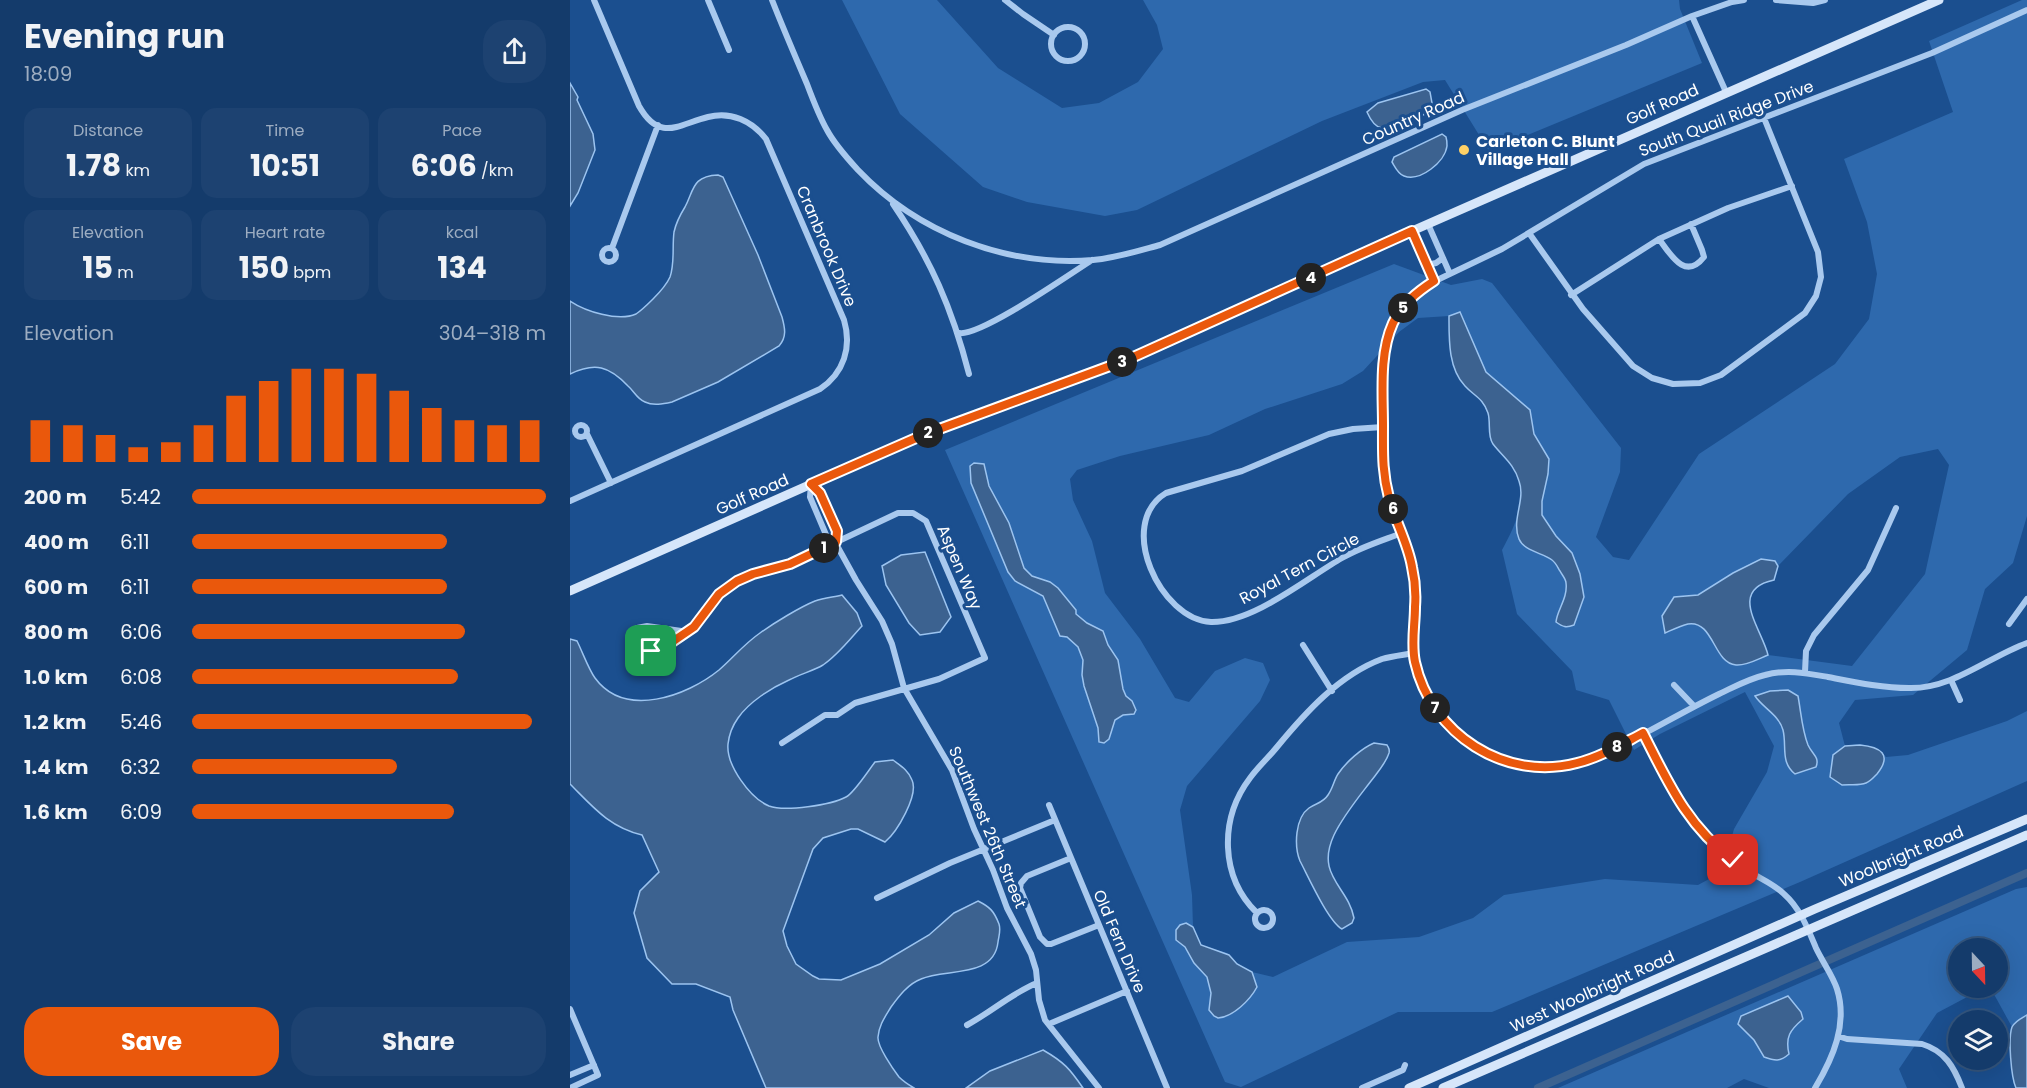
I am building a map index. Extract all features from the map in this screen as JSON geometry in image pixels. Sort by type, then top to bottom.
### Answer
[{"type":"street","points":[[594,0],[639,106],[647,118],[658,125],[612,248]]},
{"type":"street","points":[[708,0],[729,50]]},
{"type":"street","points":[[772,0],[827,131],[851,162],[891,201],[930,265],[959,333],[969,374]]},
{"type":"street","points":[[1005,0],[1054,35]]},
{"type":"street","name":"Country Road","points":[[891,201],[938,230],[978,246],[1042,259],[1093,260],[1115,257],[1160,245],[1462,110],[1626,45],[1692,16],[1744,0]]},
{"type":"street","points":[[1776,0],[1813,3],[1825,0]]},
{"type":"street","name":"Golf Road","points":[[570,591],[923,435],[1129,359],[1412,231],[1939,0]]},
{"type":"street","name":"South Quail Ridge Drive","points":[[2027,10],[1932,53],[1644,164],[1529,233],[1434,281],[1407,302],[1389,333],[1383,381],[1382,454],[1390,499],[1408,547],[1415,586],[1414,653],[1425,692],[1442,718],[1459,736],[1472,746],[1508,762],[1538,767],[1577,764],[1603,754],[1750,679],[1765,675],[1779,672],[1805,672],[1878,685],[1909,688],[1927,686],[1951,680],[2007,650],[2027,643]]},
{"type":"street","points":[[1692,16],[1726,92]]},
{"type":"street","points":[[1065,28],[1078,30],[1085,40],[1083,53],[1072,61],[1059,58],[1052,48],[1054,35],[1065,28]]},
{"type":"street","name":"Cranbrook Drive","points":[[570,501],[820,389],[838,373],[847,352],[847,334],[843,320],[772,149],[763,134],[745,121],[728,116],[706,117],[678,128],[658,125]]},
{"type":"street","points":[[1529,233],[1571,294],[1625,358],[1642,373],[1662,382],[1685,385],[1700,383],[1721,375],[1805,313],[1816,296],[1821,277],[1818,252],[1764,118]]},
{"type":"street","points":[[1571,294],[1659,239],[1728,208],[1792,186]]},
{"type":"street","points":[[1428,224],[1450,274]]},
{"type":"street","points":[[1659,239],[1681,266],[1689,268],[1698,265],[1704,257],[1691,224]]},
{"type":"street","points":[[1412,231],[1434,281]]},
{"type":"street","points":[[1427,265],[1443,258]]},
{"type":"street","name":"Country Road","points":[[959,333],[964,334],[995,319],[1050,288],[1093,260]]},
{"type":"street","name":"Royal Tern Circle","points":[[1383,427],[1353,429],[1329,434],[1242,471],[1166,493],[1151,506],[1146,515],[1143,525],[1144,546],[1154,575],[1168,597],[1189,615],[1211,622],[1233,618],[1272,602],[1363,547],[1402,534]]},
{"type":"street","points":[[587,434],[611,483]]},
{"type":"street","name":"Southwest 26th Street","points":[[811,484],[810,497],[827,537],[836,542]]},
{"type":"street","name":"Southwest 26th Street","points":[[811,484],[820,493],[837,531],[836,542],[844,560],[888,634],[904,688],[952,770],[1007,908],[1031,954],[1041,1010],[1049,1024],[1099,1088]]},
{"type":"street","points":[[1805,672],[1806,651],[1814,635],[1868,570],[1896,508]]},
{"type":"street","name":"Aspen Way","points":[[836,542],[898,513],[913,513],[926,521],[985,658],[939,679],[904,688]]},
{"type":"street","points":[[688,633],[647,626],[637,628],[629,634],[633,649],[651,651],[672,642],[688,633],[719,594],[737,581],[790,564],[836,542]]},
{"type":"street","points":[[2009,624],[2027,599]]},
{"type":"street","points":[[1303,645],[1332,691]]},
{"type":"street","points":[[1257,913],[1234,882],[1229,864],[1227,832],[1231,816],[1249,779],[1304,716],[1332,691],[1372,664],[1393,656],[1414,653]]},
{"type":"street","points":[[1951,680],[1960,700]]},
{"type":"street","points":[[1674,685],[1694,706]]},
{"type":"street","points":[[782,743],[825,716],[837,716],[855,703],[904,688]]},
{"type":"street","points":[[1643,733],[1678,801],[1701,832],[1715,847],[1784,893],[1798,910],[1835,984],[1840,1001],[1841,1023],[1828,1064],[1815,1088]]},
{"type":"street","name":"Old Fern Drive","points":[[1049,805],[1167,1088]]},
{"type":"street","name":"Woolbright Road","points":[[1786,922],[2027,819]]},
{"type":"street","points":[[877,897],[933,870],[1055,820]]},
{"type":"street","name":"Woolbright Road","points":[[1791,936],[2027,834]]},
{"type":"street","points":[[1071,858],[1027,876],[1021,883],[1020,888],[1040,937],[1047,944],[1052,944],[1099,925]]},
{"type":"street","name":"West Woolbright Road","points":[[1409,1088],[1428,1084],[1786,922]]},
{"type":"street","name":"West Woolbright Road","points":[[1443,1088],[1791,936]]},
{"type":"street","points":[[967,1025],[1021,990],[1037,984]]},
{"type":"street","points":[[1049,1024],[1127,991]]},
{"type":"street","points":[[570,1009],[598,1075],[570,1088]]},
{"type":"street","points":[[1838,1036],[1847,1039],[1922,1044],[1934,1048],[1944,1054],[1962,1088]]},
{"type":"street","points":[[570,1075],[594,1065]]},
{"type":"street","points":[[1362,1088],[1404,1070],[1405,1065]]},
{"type":"shaded area","points":[[842,0],[937,0],[998,68],[1062,108],[1099,103],[1138,82],[1163,49],[1157,25],[1143,0],[1679,0],[1680,9],[1702,63],[1489,151],[1445,80],[1423,82],[1322,121],[1137,210],[1105,216],[1027,202],[983,187],[900,114]]},
{"type":"shaded area","points":[[2022,0],[2027,0],[2027,516],[2013,563],[1985,589],[1967,650],[1913,695],[1855,700],[1839,723],[1845,746],[1867,745],[1877,749],[1886,757],[1908,755],[2007,721],[2027,711],[2027,781],[1800,882],[1492,1012],[1398,1012],[1241,1087],[1225,1082],[945,450],[1394,264],[1451,285],[1482,279],[1492,283],[1621,448],[1620,472],[1596,537],[1613,557],[1629,560],[1699,454],[1835,364],[1869,319],[1877,274],[1867,222],[1844,159],[1953,112],[1929,41]],"holes":[[[1449,316],[1451,351],[1458,375],[1465,385],[1477,395],[1487,411],[1490,439],[1512,463],[1519,478],[1521,488],[1519,509],[1502,550],[1517,614],[1572,671],[1576,690],[1609,700],[1634,750],[1660,734],[1745,692],[1774,746],[1767,772],[1734,829],[1722,872],[1698,885],[1605,879],[1504,895],[1473,918],[1419,937],[1347,942],[1273,977],[1252,972],[1237,964],[1227,953],[1203,946],[1199,941],[1193,927],[1192,895],[1180,810],[1187,786],[1260,701],[1270,680],[1263,663],[1245,658],[1215,671],[1189,702],[1175,698],[1140,639],[1105,593],[1092,541],[1073,500],[1070,479],[1077,470],[1120,456],[1209,435],[1265,409],[1342,384],[1363,371],[1399,332],[1418,318]],[[1938,449],[1949,465],[1925,574],[1852,666],[1768,655],[1751,612],[1750,601],[1753,592],[1760,585],[1774,580],[1778,566],[1848,494],[1900,457]]]},
{"type":"shaded area","points":[[570,83],[593,134],[595,150],[578,193],[570,206]]},
{"type":"shaded area","points":[[1426,89],[1430,92],[1432,103],[1426,114],[1384,128],[1375,125],[1367,112],[1378,103]]},
{"type":"shaded area","points":[[1442,134],[1446,137],[1447,146],[1437,164],[1417,176],[1404,176],[1398,172],[1392,162],[1394,157]]},
{"type":"shaded area","points":[[718,175],[723,177],[758,255],[782,317],[785,332],[782,343],[718,382],[662,404],[642,401],[621,379],[608,370],[594,367],[570,374],[570,301],[593,312],[620,317],[636,314],[643,309],[663,289],[670,277],[675,229],[695,185],[703,178]]},
{"type":"shaded area","points":[[1460,312],[1486,372],[1530,410],[1534,434],[1549,459],[1542,515],[1556,536],[1572,553],[1580,574],[1584,597],[1574,625],[1565,626],[1556,622],[1565,594],[1565,580],[1553,561],[1521,543],[1517,532],[1521,488],[1517,475],[1491,441],[1489,417],[1484,404],[1465,386],[1455,371],[1451,353],[1449,316]]},
{"type":"shaded area","points":[[974,463],[984,464],[989,486],[1009,523],[1024,568],[1032,576],[1050,582],[1058,588],[1076,610],[1076,614],[1103,631],[1108,645],[1118,660],[1123,689],[1136,710],[1134,714],[1123,715],[1115,720],[1109,739],[1104,743],[1099,742],[1098,728],[1084,686],[1083,660],[1078,647],[1067,637],[1060,636],[1043,596],[1015,581],[1008,572],[971,483],[970,466]]},
{"type":"shaded area","points":[[925,552],[951,617],[940,632],[920,635],[909,623],[886,585],[882,566],[901,555]]},
{"type":"shaded area","points":[[1761,559],[1775,561],[1778,566],[1774,580],[1760,585],[1752,592],[1750,601],[1751,612],[1768,655],[1736,665],[1722,657],[1709,635],[1697,625],[1688,624],[1665,633],[1662,616],[1674,597],[1698,595]]},
{"type":"shaded area","points":[[842,595],[857,613],[862,626],[839,652],[823,665],[775,687],[748,706],[736,721],[730,734],[728,752],[731,761],[735,771],[754,796],[776,808],[808,807],[839,800],[853,791],[875,762],[893,760],[904,768],[912,780],[912,795],[901,822],[885,842],[858,829],[851,829],[823,838],[813,849],[783,931],[787,946],[796,964],[813,976],[819,979],[841,980],[880,964],[929,935],[954,913],[978,901],[989,907],[999,924],[1000,933],[995,954],[988,962],[967,970],[916,981],[891,1007],[881,1025],[878,1037],[880,1046],[899,1077],[914,1088],[766,1088],[733,1010],[730,997],[696,984],[672,984],[647,958],[634,913],[640,891],[659,872],[642,835],[611,821],[570,784],[570,639],[577,641],[592,674],[608,690],[623,698],[656,699],[674,695],[706,679],[754,637],[795,611],[815,601]]},
{"type":"shaded area","points":[[1788,690],[1798,696],[1806,739],[1817,761],[1816,767],[1795,774],[1787,764],[1781,725],[1755,696],[1770,691]]},
{"type":"shaded area","points":[[1374,743],[1387,745],[1388,757],[1342,821],[1329,849],[1330,871],[1346,897],[1354,918],[1352,923],[1342,929],[1325,908],[1300,861],[1297,848],[1298,825],[1309,808],[1326,798],[1345,765],[1359,752]]},
{"type":"shaded area","points":[[1860,745],[1878,750],[1884,757],[1882,767],[1874,778],[1857,785],[1842,785],[1830,777],[1833,755],[1845,746]]},
{"type":"shaded area","points":[[2027,887],[2027,1088],[2016,1088],[2013,1081],[2012,1027],[2008,1020],[2008,1010],[2003,1010],[1996,998],[2008,998],[2008,938],[1948,938],[1948,998],[1965,998],[1937,1013],[1899,1069],[1907,1088],[1769,1088],[1744,1079],[1727,1088],[1558,1088],[2016,889]]},
{"type":"shaded area","points":[[1186,923],[1193,927],[1201,945],[1229,955],[1237,964],[1252,972],[1257,987],[1246,1002],[1229,1015],[1218,1018],[1209,1010],[1211,993],[1207,977],[1194,963],[1185,947],[1176,940],[1176,930],[1180,925]]},
{"type":"shaded area","points":[[1788,996],[1801,1012],[1803,1019],[1790,1034],[1789,1054],[1777,1060],[1764,1057],[1754,1040],[1738,1024],[1741,1016]]},
{"type":"shaded area","points":[[2027,1015],[2027,1088],[2016,1088],[2011,1067],[2011,1032],[2015,1023]]},
{"type":"shaded area","points":[[1043,1050],[1066,1066],[1083,1088],[966,1088],[990,1071]]},
{"type":"waterway","points":[[1538,1088],[2027,873]]},
{"type":"place","name":"Carleton C. Blunt Village Hall","points":[[1464,150]]},
{"type":"route","points":[[651,651],[688,633],[719,594],[737,581],[790,564],[836,542],[837,531],[820,493],[811,484],[923,435],[1129,359],[1412,231],[1434,281],[1407,302],[1389,333],[1384,361],[1382,454],[1390,499],[1408,547],[1412,567],[1415,586],[1414,653],[1425,692],[1442,718],[1472,746],[1508,762],[1521,765],[1549,767],[1577,764],[1593,759],[1643,733],[1678,801],[1701,832],[1715,847],[1733,860]]}]
